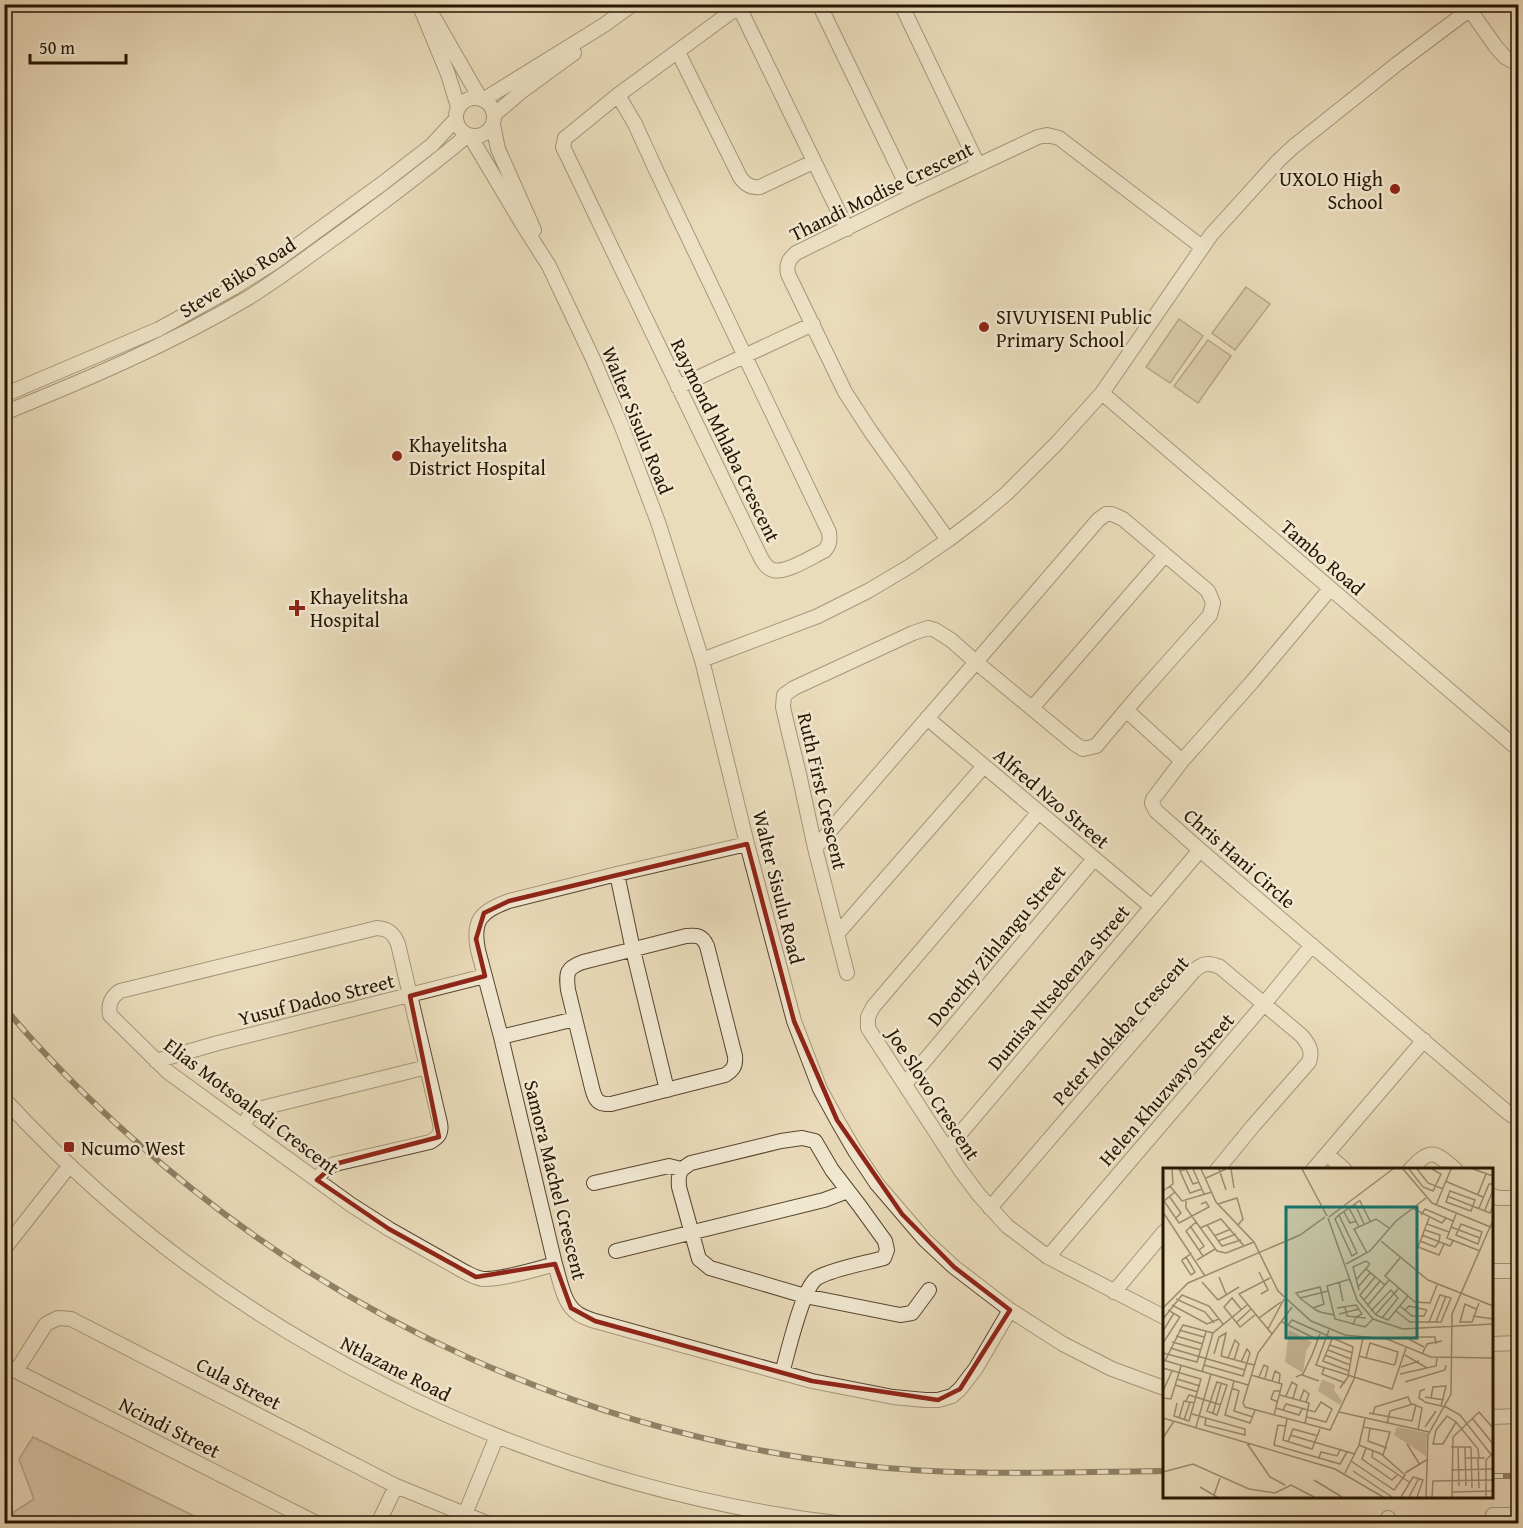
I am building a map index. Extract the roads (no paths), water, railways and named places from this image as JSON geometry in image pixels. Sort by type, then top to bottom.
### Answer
[{"type":"street","points":[[419,4],[448,74],[459,129],[469,136],[481,135],[490,129],[493,120],[522,91],[584,45],[604,26]]},
{"type":"street","points":[[426,4],[482,99],[489,104],[493,120]]},
{"type":"street","points":[[457,113],[462,102],[468,99],[482,99],[604,26],[633,4]]},
{"type":"street","points":[[819,4],[912,196]]},
{"type":"street","points":[[901,4],[978,165]]},
{"type":"street","points":[[740,6],[847,229]]},
{"type":"street","name":"Raymond Mhlaba Crescent","points":[[618,95],[635,124],[829,532],[828,548],[786,569],[773,570],[762,560],[563,147],[565,138],[618,95],[740,6]]},
{"type":"street","points":[[702,660],[818,616],[868,591],[910,566],[981,515],[1007,493],[1057,443],[1102,393],[1202,247],[1278,161],[1397,64],[1474,7],[1500,52],[1518,64]]},
{"type":"street","points":[[678,52],[744,183],[760,187],[813,162]]},
{"type":"street","name":"Steve Biko Road","points":[[4,395],[159,329],[233,288],[273,263],[432,145],[457,113]]},
{"type":"street","name":"Walter Sisulu Road","points":[[493,120],[500,155],[543,255],[593,359],[658,522],[702,660],[747,844],[794,1020],[820,1089],[855,1151],[877,1184],[925,1240],[954,1267],[1010,1310],[1063,1344],[1102,1364],[1163,1388]]},
{"type":"street","name":"Thandi Modise Crescent","points":[[948,540],[845,392],[788,274],[788,263],[796,253],[912,196],[1038,137],[1047,135],[1059,138],[1202,247]]},
{"type":"street","name":"Steve Biko Road","points":[[4,413],[140,356],[246,299],[345,230],[469,136]]},
{"type":"street","name":"Walter Sisulu Road","points":[[469,136],[522,225],[543,255]]},
{"type":"street","points":[[678,387],[813,324]]},
{"type":"street","name":"Tambo Road","points":[[1102,393],[1518,749]]},
{"type":"street","points":[[815,848],[1102,516],[1112,514],[1123,519],[1208,591],[1212,597],[1210,615],[1096,746],[1087,749],[1080,748],[976,662]]},
{"type":"street","points":[[1032,708],[1165,555]]},
{"type":"street","name":"Chris Hani Circle","points":[[1330,589],[1182,761],[1152,803],[1156,811],[1200,850],[1518,1119]]},
{"type":"street","name":"Ruth First Crescent","points":[[847,973],[815,848],[783,707],[784,695],[794,688],[869,653],[928,628],[942,633],[976,662]]},
{"type":"street","points":[[1126,710],[1182,761]]},
{"type":"street","name":"Alfred Nzo Street","points":[[927,718],[1152,907]]},
{"type":"street","points":[[838,933],[984,766]]},
{"type":"street","name":"Joe Slovo Crescent","points":[[1039,812],[873,1007],[868,1017],[868,1028],[979,1195],[1007,1226],[1048,1257],[1163,1316]]},
{"type":"street","name":"Samora Machel Crescent","points":[[747,844],[509,901],[492,907],[484,913],[476,929],[476,939],[555,1264],[563,1292],[571,1308],[578,1314],[595,1321],[812,1381],[893,1397],[938,1400],[952,1396],[960,1389],[976,1368],[1010,1310]]},
{"type":"street","name":"Dumisa Ntsebenza Street","points":[[947,1149],[1200,850]]},
{"type":"street","name":"Dorothy Zihlangu Street","points":[[905,1084],[1095,859]]},
{"type":"street","points":[[617,874],[667,1090]]},
{"type":"street","name":"Elias Motsoaledi Crescent","points":[[410,996],[395,936],[390,931],[377,928],[120,991],[111,999],[109,1009],[110,1015],[168,1072],[350,1204],[389,1229],[476,1277],[485,1279],[555,1264]]},
{"type":"street","points":[[686,936],[699,936],[704,939],[707,946],[735,1056],[734,1068],[725,1075],[611,1104],[600,1104],[596,1101],[575,1019],[566,979],[573,965],[686,936]]},
{"type":"street","name":"Helen Khuzwayo Street","points":[[1048,1257],[1264,1005],[1312,945]]},
{"type":"street","name":"Peter Mokaba Crescent","points":[[990,1208],[1198,967],[1208,963],[1220,967],[1302,1036],[1309,1044],[1311,1057],[1219,1168]]},
{"type":"street","name":"Yusuf Dadoo Street","points":[[156,1061],[218,1043],[485,976]]},
{"type":"street","points":[[317,1180],[324,1170],[335,1164],[430,1142],[438,1138],[440,1123],[410,996]]},
{"type":"street","points":[[501,1037],[575,1019]]},
{"type":"street","points":[[1315,1168],[1424,1040]]},
{"type":"street","points":[[243,1126],[249,1116],[258,1109],[427,1067]]},
{"type":"street","name":"Ntlazane Road","points":[[4,1099],[70,1165],[120,1210],[189,1266],[286,1331],[368,1377],[434,1410],[575,1465],[678,1494],[740,1508],[844,1524]]},
{"type":"street","points":[[782,1373],[805,1296],[815,1279],[827,1273],[884,1258],[887,1250],[885,1241],[832,1170],[814,1141],[802,1138],[781,1141],[691,1163],[681,1169],[678,1177],[679,1187],[699,1260],[710,1269],[805,1296],[900,1315],[912,1313],[929,1290]]},
{"type":"street","points":[[1327,1154],[1343,1168]]},
{"type":"street","points":[[1412,1168],[1429,1154],[1440,1156],[1454,1168]]},
{"type":"street","points":[[4,1249],[70,1165]]},
{"type":"street","points":[[594,1183],[669,1166],[681,1169]]},
{"type":"street","points":[[616,1251],[824,1200],[848,1191]]},
{"type":"street","points":[[1493,1197],[1518,1198]]},
{"type":"street","points":[[1114,1292],[1163,1233]]},
{"type":"street","points":[[1493,1271],[1518,1271]]},
{"type":"street","name":"Cula Street","points":[[10,1368],[46,1324],[58,1318],[71,1319],[463,1519],[489,1524]]},
{"type":"street","points":[[1493,1344],[1518,1343]]},
{"type":"street","name":"Ncindi Street","points":[[10,1368],[318,1524]]},
{"type":"street","points":[[1493,1417],[1518,1416]]},
{"type":"street","points":[[463,1519],[496,1436]]},
{"type":"street","points":[[378,1524],[396,1486]]},
{"type":"street","points":[[1493,1515],[1518,1515]]},
{"type":"railway","points":[[4,1007],[66,1075],[132,1138],[210,1203],[292,1261],[379,1313],[470,1358],[563,1396],[659,1427],[758,1450],[858,1465],[973,1472],[1163,1471]]},
{"type":"railway","points":[[1493,1476],[1518,1476]]},
{"type":"place","name":"UXOLO High School","points":[[1395,189]]},
{"type":"place","name":"SIVUYISENI Public Primary School","points":[[984,327]]},
{"type":"place","name":"Khayelitsha District Hospital","points":[[397,456]]},
{"type":"place","name":"Khayelitsha Hospital","points":[[297,608]]},
{"type":"place","name":"Ncumo West","points":[[69,1147]]}]
